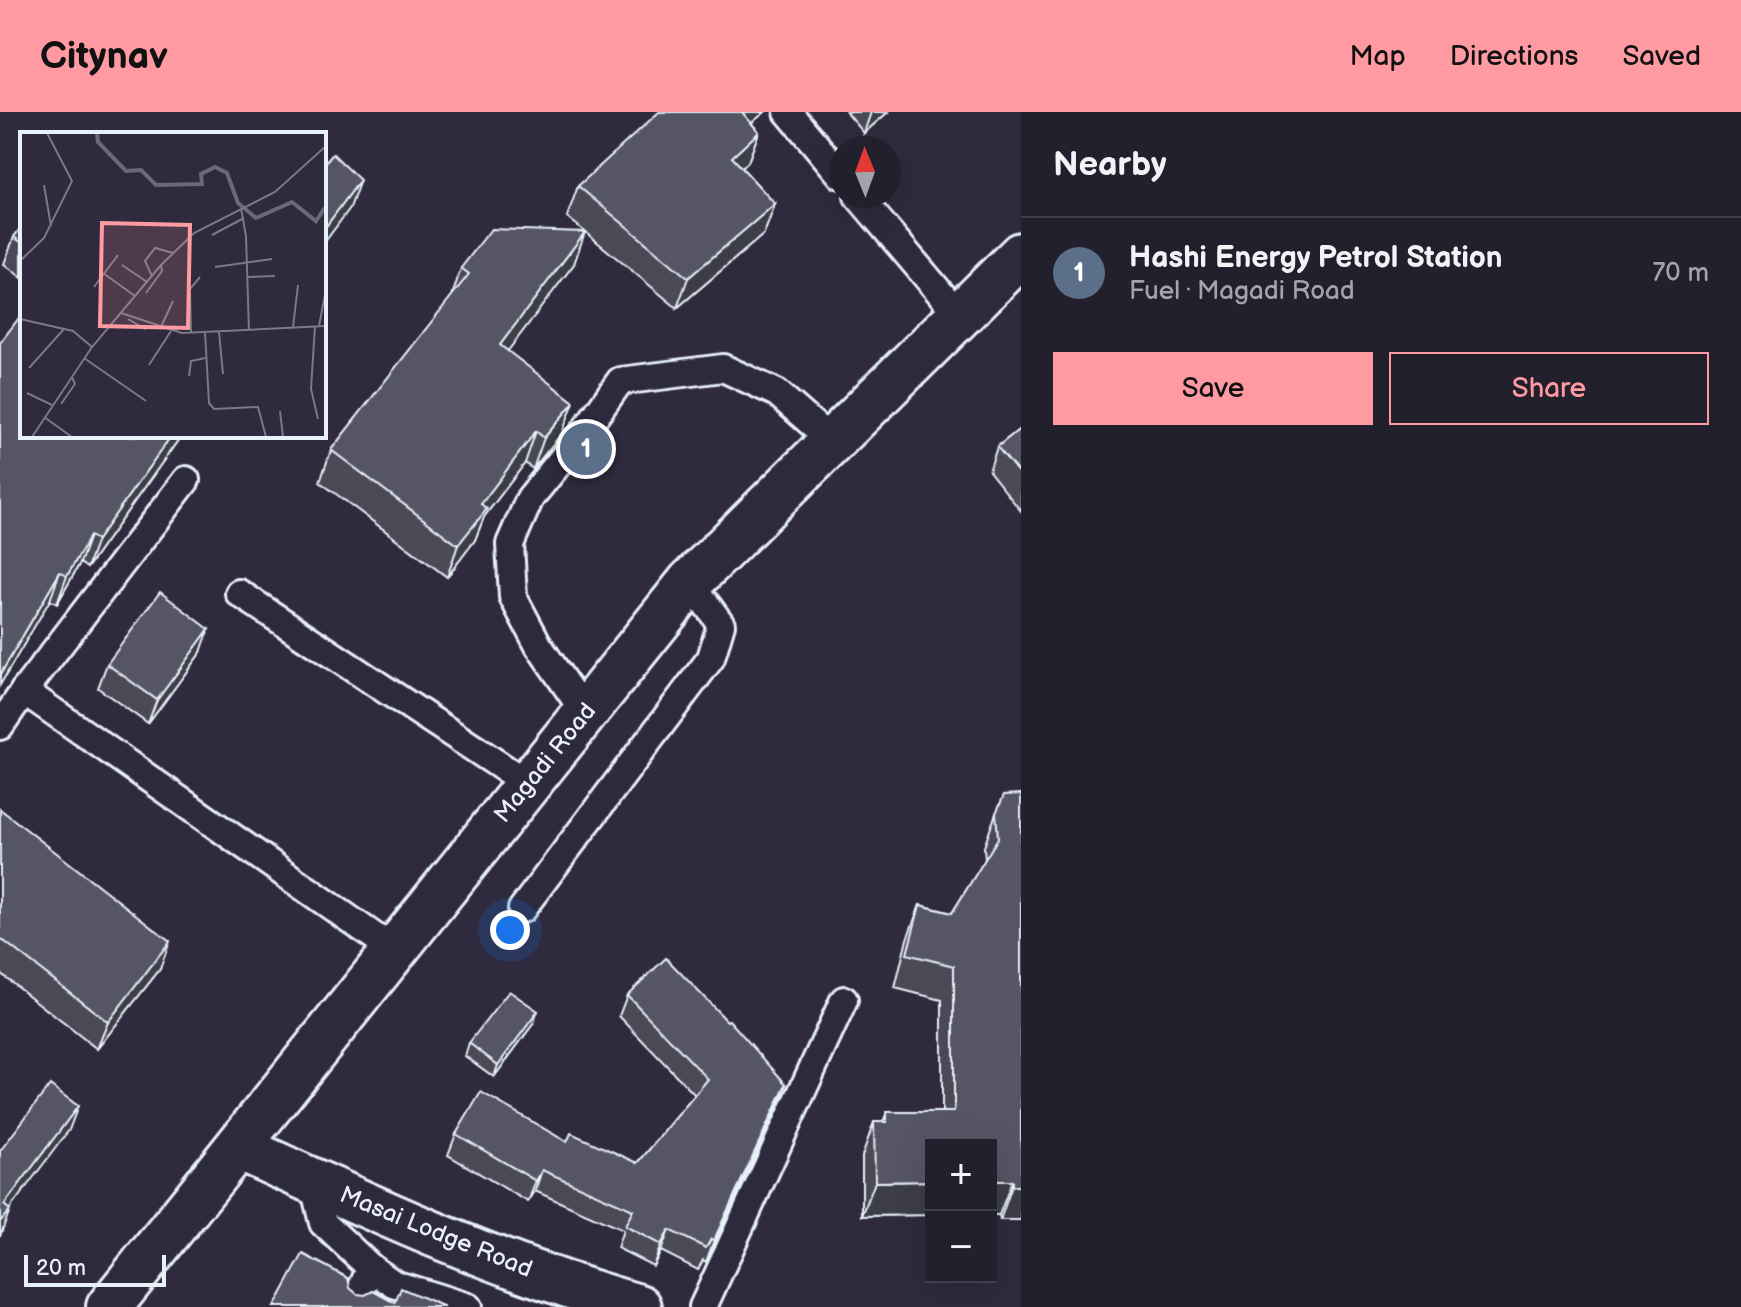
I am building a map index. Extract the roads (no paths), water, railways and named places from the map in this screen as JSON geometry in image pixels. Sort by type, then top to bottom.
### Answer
[{"type":"main road","name":"Magadi Road","points":[[109,1307],[690,582],[1021,255]]},
{"type":"main road","name":"Masai Lodge Road","points":[[238,1147],[440,1238],[611,1304]]},
{"type":"lane","points":[[788,112],[829,161]]},
{"type":"lane","points":[[868,208],[959,315]]},
{"type":"lane","points":[[585,713],[539,646],[513,597],[510,544],[530,498],[581,436],[620,381],[723,368],[777,393],[833,442]]},
{"type":"lane","points":[[0,726],[186,480]]},
{"type":"lane","points":[[522,909],[711,658],[721,624],[690,582]]},
{"type":"lane","points":[[239,593],[528,784]]},
{"type":"lane","points":[[24,691],[395,951]]},
{"type":"lane","points":[[703,1307],[844,1000]]},
{"type":"lane","points":[[313,1181],[323,1223],[371,1268],[394,1284],[468,1307]]},
{"type":"lane","points":[[353,1307],[371,1268]]},
{"type":"place","name":"Hashi Energy Petrol Station","points":[[586,449]]}]
